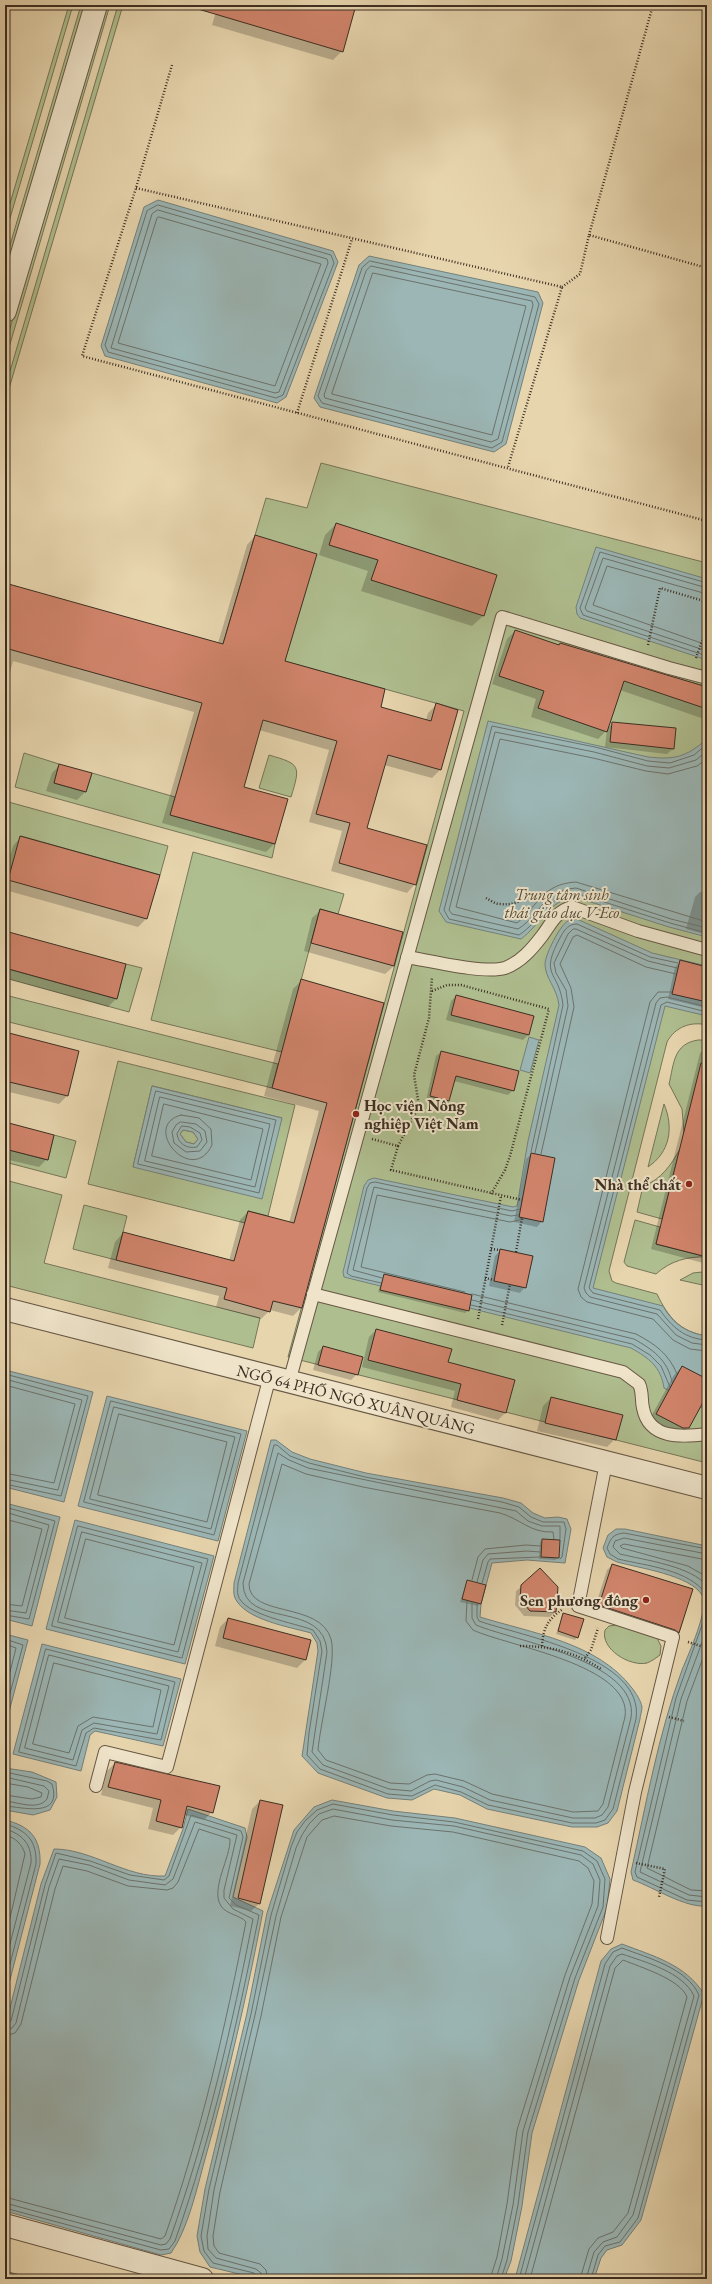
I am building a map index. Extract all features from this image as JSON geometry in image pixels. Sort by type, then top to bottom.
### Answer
[{"type":"street","points":[[5,311],[96,5]]},
{"type":"street","name":"NGÕ 64 PHỐ NGÔ XUÂN QUẢNG","points":[[5,1309],[707,1488]]},
{"type":"street","points":[[5,2225],[202,2279]]},
{"type":"lane","points":[[96,1786],[105,1752],[166,1767],[279,1379],[313,1294],[502,617],[669,668],[707,678]]},
{"type":"lane","points":[[407,957],[491,970],[506,968],[525,956],[558,914],[564,909],[572,907],[638,931],[707,950]]},
{"type":"lane","points":[[313,1294],[622,1372],[639,1384],[646,1415],[657,1429],[669,1435],[681,1437],[707,1434]]},
{"type":"lane","points":[[606,1463],[578,1606],[673,1637],[635,1792],[607,1938]]},
{"type":"path","points":[[508,467],[562,287],[580,274],[589,235],[653,5]]},
{"type":"path","points":[[172,65],[136,188],[82,356],[508,467],[707,521]]},
{"type":"path","points":[[136,188],[562,287]]},
{"type":"path","points":[[589,235],[707,268]]},
{"type":"path","points":[[297,413],[352,239]]},
{"type":"path","points":[[648,642],[660,588],[707,602]]},
{"type":"path","points":[[696,658],[707,627]]},
{"type":"path","points":[[486,898],[500,904],[517,903],[531,896],[548,895]]},
{"type":"path","points":[[432,961],[432,991],[429,1018],[414,1075],[419,1106],[398,1146],[391,1170],[522,1200]]},
{"type":"path","points":[[432,991],[447,985],[461,985],[549,1008],[510,1156],[505,1170],[491,1194]]},
{"type":"path","points":[[357,1135],[398,1146]]},
{"type":"path","points":[[478,1320],[501,1196]]},
{"type":"path","points":[[516,1252],[522,1218]]},
{"type":"path","points":[[491,1249],[500,1250]]},
{"type":"path","points":[[485,1278],[494,1280]]},
{"type":"path","points":[[502,1327],[510,1284]]},
{"type":"path","points":[[542,1646],[542,1633],[548,1620],[562,1609],[578,1606]]},
{"type":"path","points":[[585,1658],[591,1650],[603,1614]]},
{"type":"path","points":[[689,1642],[707,1648]]},
{"type":"path","points":[[520,1646],[542,1646],[564,1650],[585,1658],[601,1670]]},
{"type":"path","points":[[662,1716],[684,1720]]},
{"type":"path","points":[[634,1863],[665,1869],[659,1897]]},
{"type":"green space","points":[[69,5],[73,5],[5,235],[5,220]]},
{"type":"green space","points":[[81,5],[86,5],[5,277],[5,262]]},
{"type":"green space","points":[[106,5],[110,5],[5,361],[5,345]]},
{"type":"green space","points":[[118,5],[123,5],[5,402],[5,388]]},
{"type":"green space","name":"Trung tâm sinh thái giáo dục V-Eco","points":[[321,463],[707,563],[707,1025],[695,1024],[684,1026],[674,1032],[667,1042],[609,1271],[612,1281],[616,1283],[657,1294],[666,1310],[676,1322],[689,1331],[707,1336],[707,1463],[288,1357],[464,711],[223,644],[266,498],[307,508]]},
{"type":"green space","points":[[24,753],[59,764],[54,783],[86,792],[92,773],[175,797],[171,815],[275,844],[272,858],[15,787]]},
{"type":"green space","points":[[269,755],[287,761],[295,767],[297,772],[291,797],[259,788]]},
{"type":"green space","points":[[5,801],[168,846],[160,875],[21,836],[8,880],[5,879]]},
{"type":"green space","points":[[193,852],[344,894],[338,914],[320,909],[282,1052],[151,1020]]},
{"type":"green space","points":[[126,964],[142,968],[129,1012],[5,978],[5,968],[117,999]]},
{"type":"green space","points":[[5,995],[278,1064],[272,1088],[5,1021]]},
{"type":"green space","points":[[707,1040],[707,1047],[684,1133],[682,1109],[669,1084],[674,1062],[679,1050],[690,1042]]},
{"type":"green space","points":[[118,1061],[295,1105],[268,1216],[248,1211],[245,1223],[88,1184]],"holes":[[[152,1086],[282,1118],[133,1167]]]},
{"type":"green space","points":[[664,1104],[669,1122],[668,1139],[661,1154],[648,1167]]},
{"type":"green space","points":[[183,1130],[193,1132],[198,1139],[194,1144],[186,1142],[180,1134]]},
{"type":"green space","points":[[54,1135],[76,1141],[66,1178],[5,1162],[5,1149],[48,1160]]},
{"type":"green space","points":[[680,1149],[662,1219],[637,1212],[643,1186],[655,1180],[665,1171]]},
{"type":"green space","points":[[5,1180],[62,1195],[44,1263],[260,1318],[253,1348],[5,1285]]},
{"type":"green space","points":[[84,1205],[127,1216],[116,1260],[73,1249]]},
{"type":"green space","points":[[635,1220],[660,1227],[656,1244],[707,1257],[693,1257],[680,1260],[661,1269],[656,1274],[627,1266],[624,1262]]},
{"type":"green space","points":[[693,1273],[707,1273],[707,1286],[680,1280]]},
{"type":"green space","points":[[624,1624],[657,1638],[661,1646],[660,1655],[647,1663],[640,1664],[625,1659],[612,1650],[607,1644],[605,1630],[609,1626]]},
{"type":"green space","points":[[5,2271],[35,2279],[5,2279]]},
{"type":"water","points":[[158,200],[333,251],[338,262],[286,397],[277,403],[105,356],[101,346],[144,207]]},
{"type":"water","points":[[369,256],[538,292],[543,303],[506,444],[494,452],[320,407],[314,398],[359,265]]},
{"type":"water","points":[[596,547],[707,579],[707,660],[580,618],[577,614],[576,607]]},
{"type":"water","points":[[488,721],[657,758],[680,756],[693,750],[707,739],[707,937],[669,927],[575,897],[566,899],[551,908],[521,939],[446,922],[439,911]]},
{"type":"water","points":[[577,919],[652,953],[707,966],[707,1016],[665,1006],[593,1288],[663,1306],[671,1318],[681,1327],[693,1333],[707,1336],[707,1410],[664,1388],[660,1374],[653,1364],[631,1348],[344,1277],[343,1272],[364,1186],[368,1180],[374,1178],[513,1207],[517,1206],[528,1141],[559,1005],[556,993],[547,974],[545,964],[547,954],[561,928],[568,921]]},
{"type":"water","points":[[529,1037],[539,1040],[530,1073],[520,1070]]},
{"type":"water","points":[[152,1086],[282,1118],[262,1199],[133,1167]],"holes":[[[183,1130],[193,1132],[198,1139],[194,1144],[186,1142],[180,1134]]]},
{"type":"water","points":[[5,1370],[93,1392],[64,1502],[5,1487]]},
{"type":"water","points":[[107,1396],[247,1431],[218,1541],[78,1506]]},
{"type":"water","points":[[271,1440],[276,1440],[292,1452],[310,1459],[366,1473],[503,1498],[521,1503],[533,1513],[545,1518],[558,1517],[567,1519],[571,1529],[565,1563],[527,1560],[492,1563],[481,1604],[480,1617],[542,1635],[583,1650],[601,1660],[618,1673],[637,1695],[642,1707],[640,1719],[617,1811],[608,1823],[597,1827],[572,1827],[487,1809],[460,1795],[434,1789],[412,1800],[387,1798],[318,1773],[302,1756],[318,1651],[317,1643],[311,1633],[269,1622],[248,1612],[240,1606],[234,1593],[234,1583]]},
{"type":"water","points":[[5,1503],[60,1517],[32,1626],[5,1619]]},
{"type":"water","points":[[75,1520],[214,1556],[185,1664],[46,1629]]},
{"type":"water","points":[[616,1529],[625,1529],[707,1546],[707,1906],[689,1904],[670,1897],[633,1880],[631,1872],[659,1745],[682,1670],[701,1620],[704,1601],[702,1595],[696,1588],[676,1577],[617,1562],[607,1557],[603,1548],[608,1535]]},
{"type":"water","points":[[5,1634],[28,1640],[5,1727]]},
{"type":"water","points":[[42,1644],[181,1679],[163,1746],[95,1731],[90,1735],[81,1771],[13,1754]]},
{"type":"water","points":[[5,1768],[32,1772],[56,1782],[57,1797],[50,1810],[33,1815],[5,1810]]},
{"type":"water","points":[[332,1800],[393,1811],[455,1818],[585,1847],[601,1858],[610,1879],[607,1908],[579,1980],[532,2133],[522,2206],[511,2261],[504,2279],[260,2279],[210,2267],[200,2252],[197,2236],[205,2189],[247,2013],[267,1913],[294,1830],[314,1807]]},
{"type":"water","points":[[188,1809],[245,1828],[247,1837],[233,1897],[263,1911],[244,2005],[195,2195],[187,2220],[177,2243],[171,2253],[161,2255],[5,2211],[5,2028],[41,1884],[54,1849],[68,1850],[96,1858],[137,1873],[165,1876],[183,1829]]},
{"type":"water","points":[[5,1820],[21,1826],[32,1834],[38,1847],[40,1864],[5,1999]]},
{"type":"water","points":[[622,1944],[657,1957],[678,1968],[688,1975],[704,1994],[641,2220],[622,2245],[607,2250],[601,2258],[594,2279],[515,2279],[601,1961],[611,1949]]},
{"type":"building","points":[[198,5],[356,5],[343,52],[198,9]]},
{"type":"building","points":[[336,523],[497,575],[484,616],[371,580],[378,560],[329,545]]},
{"type":"building","points":[[255,535],[317,554],[285,661],[385,689],[381,707],[431,721],[436,703],[458,710],[441,770],[388,755],[367,828],[427,845],[416,885],[339,863],[350,823],[316,814],[337,741],[263,720],[244,787],[288,799],[275,844],[170,815],[202,703],[5,648],[5,583],[223,644]]},
{"type":"building","points":[[515,630],[559,645],[560,643],[707,687],[707,709],[624,681],[607,732],[538,708],[544,691],[499,676]]},
{"type":"building","points":[[612,722],[676,728],[674,749],[610,742]]},
{"type":"building","points":[[59,764],[92,773],[86,792],[54,783]]},
{"type":"building","points":[[20,836],[160,875],[147,919],[8,880]]},
{"type":"building","points":[[320,909],[403,932],[394,966],[311,943]]},
{"type":"building","points":[[5,931],[126,964],[117,999],[5,968]]},
{"type":"building","points":[[680,960],[707,967],[707,1002],[672,994]]},
{"type":"building","points":[[301,979],[384,1003],[302,1308],[273,1301],[270,1312],[224,1299],[227,1288],[116,1260],[123,1232],[234,1261],[248,1211],[294,1223],[327,1103],[272,1088]]},
{"type":"building","points":[[456,995],[534,1016],[529,1035],[451,1015]]},
{"type":"building","points":[[5,1032],[79,1051],[68,1096],[5,1081]]},
{"type":"building","points":[[441,1051],[519,1071],[514,1091],[456,1076],[449,1101],[430,1096]]},
{"type":"building","name":"Nhà thể chất","points":[[701,1063],[707,1064],[707,1257],[656,1244]]},
{"type":"building","points":[[5,1122],[54,1135],[48,1160],[5,1149]]},
{"type":"building","points":[[531,1153],[555,1158],[543,1222],[519,1217]]},
{"type":"building","points":[[500,1249],[533,1256],[526,1288],[494,1281]]},
{"type":"building","points":[[384,1274],[472,1295],[469,1311],[380,1290]]},
{"type":"building","points":[[376,1329],[452,1349],[448,1362],[515,1380],[506,1413],[457,1400],[461,1384],[368,1360]]},
{"type":"building","points":[[323,1346],[363,1357],[358,1375],[318,1365]]},
{"type":"building","points":[[682,1366],[707,1379],[707,1395],[689,1428],[683,1428],[656,1414]]},
{"type":"building","points":[[551,1397],[623,1415],[616,1440],[545,1423]]},
{"type":"building","points":[[542,1539],[560,1540],[559,1558],[541,1557]]},
{"type":"building","name":"Sen phương đông","points":[[612,1564],[693,1589],[679,1633],[675,1630],[599,1605]]},
{"type":"building","points":[[540,1568],[558,1587],[556,1612],[530,1611],[520,1599],[521,1585]]},
{"type":"building","points":[[467,1580],[486,1585],[481,1604],[462,1599]]},
{"type":"building","points":[[563,1613],[584,1619],[578,1638],[558,1631]]},
{"type":"building","points":[[228,1618],[311,1640],[306,1660],[223,1638]]},
{"type":"building","points":[[115,1762],[220,1786],[213,1813],[187,1806],[182,1828],[156,1821],[161,1800],[108,1787]]},
{"type":"building","points":[[260,1800],[283,1805],[260,1904],[238,1898]]},
{"type":"place","name":"Học viện Nông nghiệp Việt Nam","points":[[356,1114]]},
{"type":"place","name":"Nhà thể chất","points":[[689,1184]]},
{"type":"place","name":"Sen phương đông","points":[[646,1600]]}]
